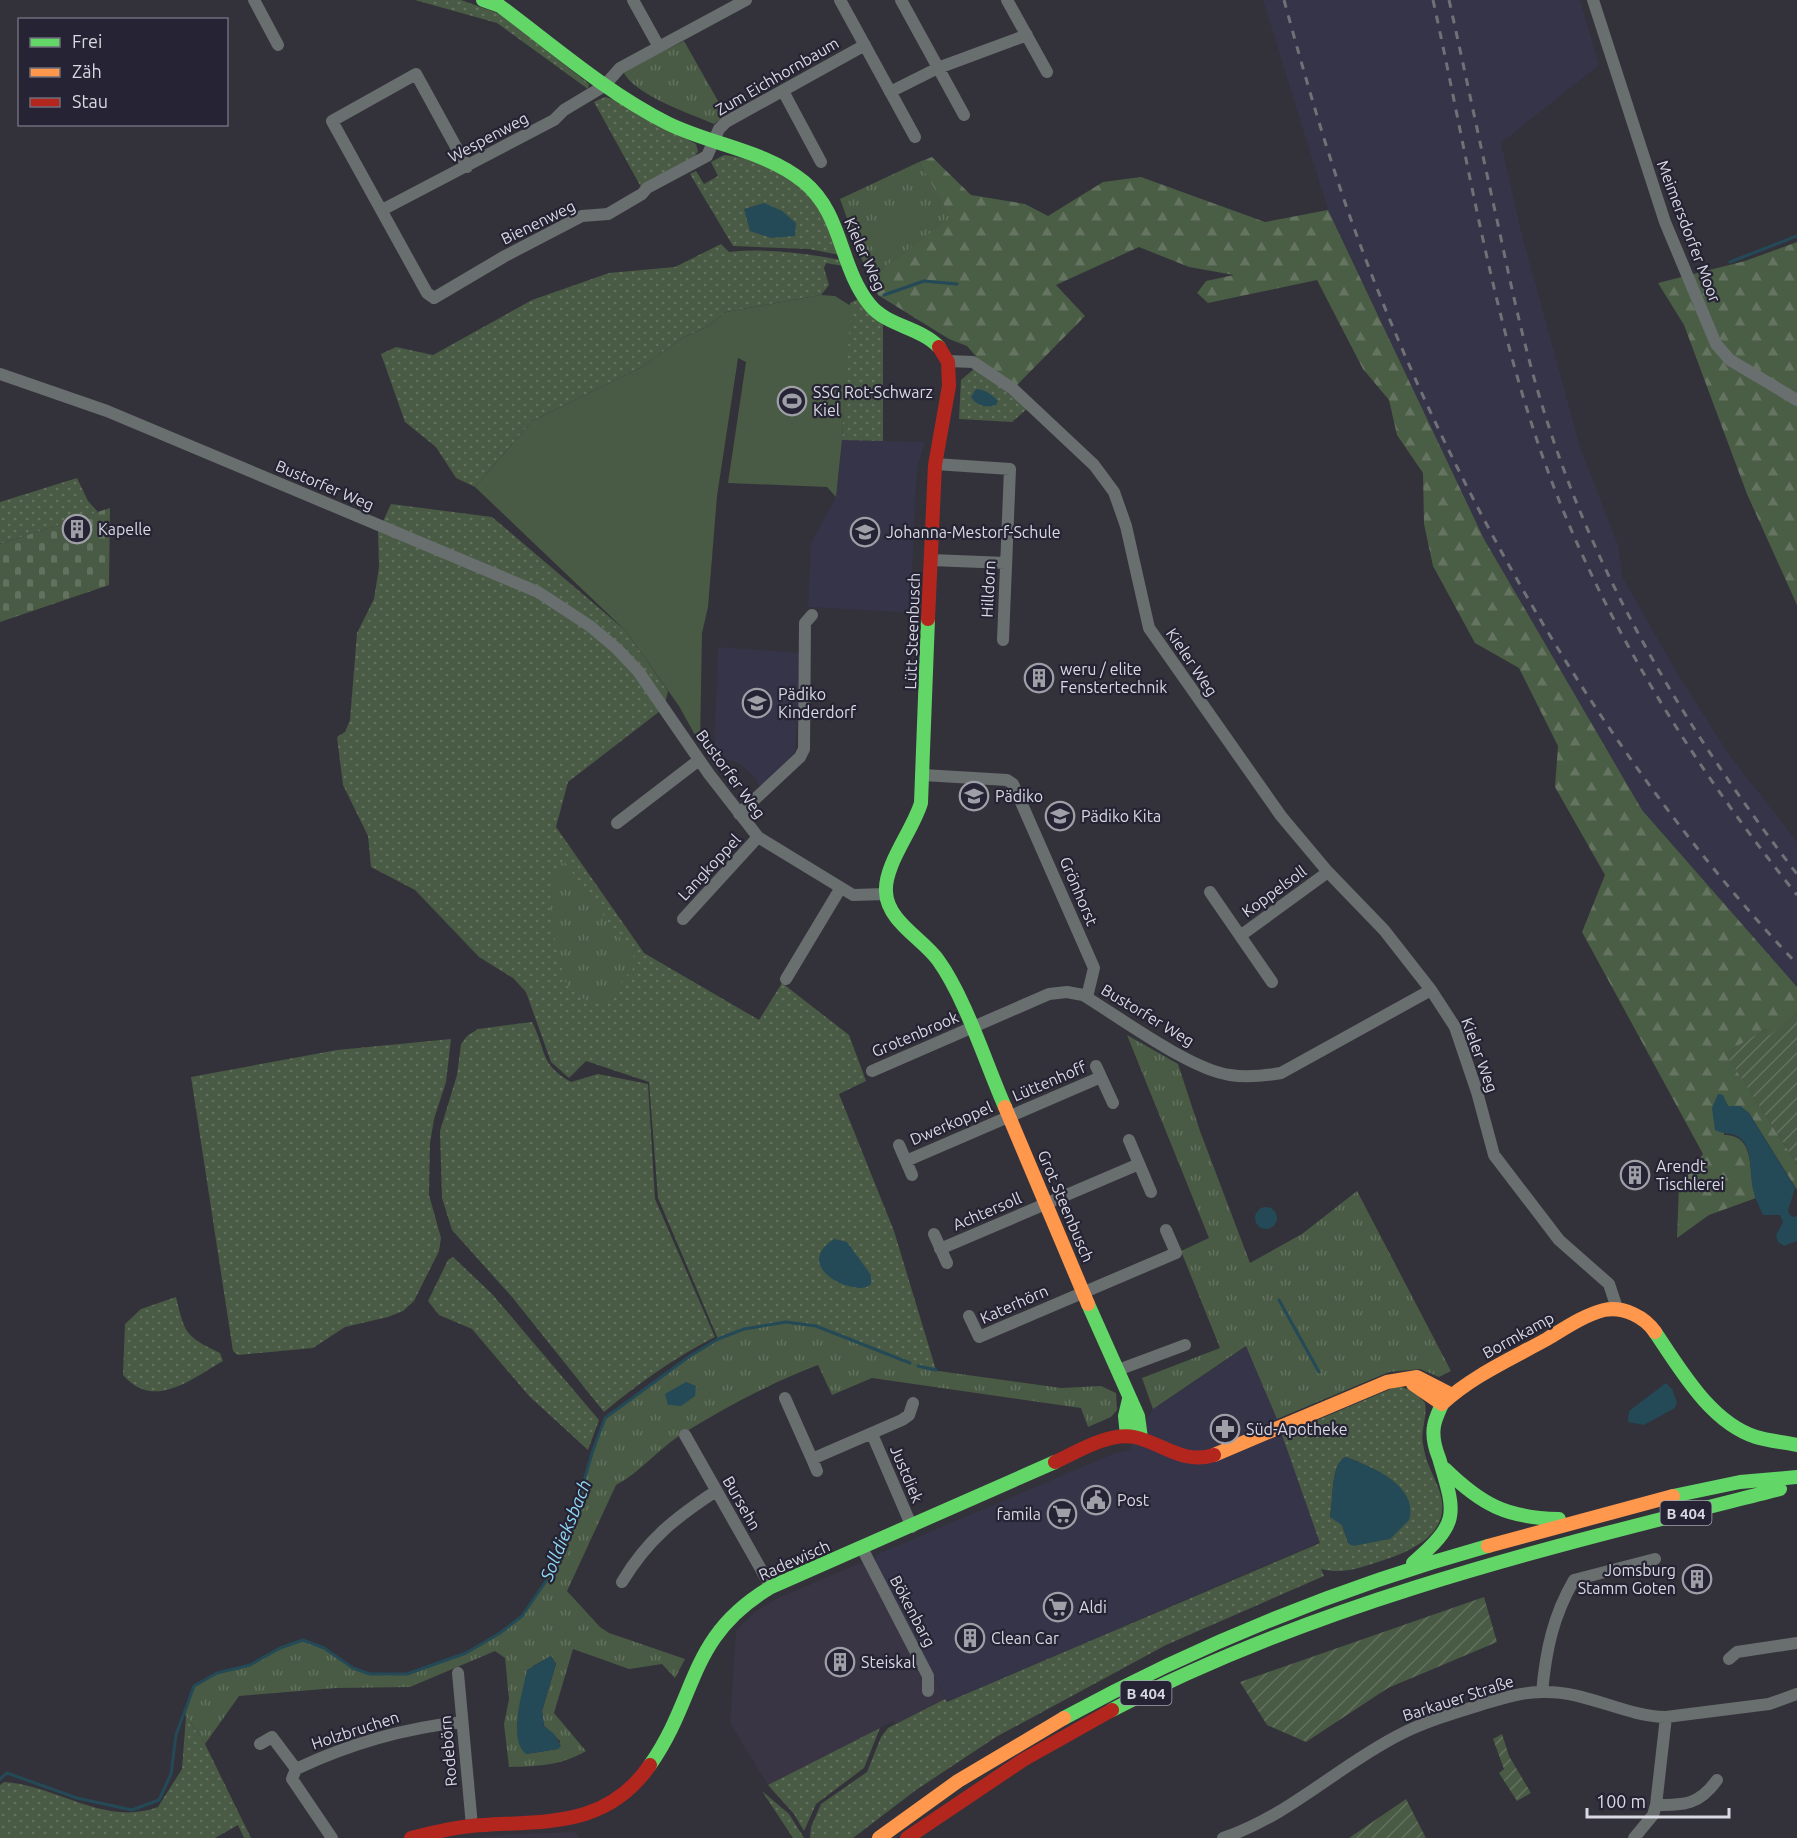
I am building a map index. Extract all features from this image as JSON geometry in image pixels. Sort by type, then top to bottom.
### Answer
[{"type":"main road","name":"Kieler Weg","points":[[483,0],[500,6],[604,86],[683,131],[767,162],[797,176],[817,193],[825,206],[857,283],[871,307],[940,346],[948,361]]},
{"type":"main road","name":"Lütt Steenbusch","points":[[886,894],[890,870],[918,818],[923,775],[935,464],[948,383],[948,361]]},
{"type":"main road","points":[[886,894],[888,906],[899,920],[925,944],[944,969],[971,1028]]},
{"type":"main road","name":"Grot Steenbusch","points":[[971,1028],[1138,1416],[1134,1437]]},
{"type":"main road","points":[[1617,1308],[1629,1310],[1648,1322],[1692,1386],[1726,1421],[1755,1437],[1797,1445]]},
{"type":"main road","name":"Bormkamp","points":[[1446,1399],[1475,1378],[1580,1320],[1604,1310],[1617,1308]]},
{"type":"main road","points":[[1134,1437],[1175,1455],[1196,1458],[1216,1455],[1380,1385],[1404,1379],[1446,1399],[1437,1412],[1433,1434],[1434,1446],[1443,1467],[1452,1502],[1447,1532],[1430,1551],[1400,1572]]},
{"type":"main road","name":"Radewisch","points":[[411,1838],[472,1826],[562,1822],[591,1813],[622,1796],[645,1775],[656,1760],[689,1685],[717,1632],[734,1613],[771,1587],[912,1527],[1098,1443],[1134,1437]]},
{"type":"main road","points":[[1443,1467],[1477,1498],[1508,1515],[1528,1519],[1590,1519]]},
{"type":"main road","name":"B 404","points":[[879,1838],[1025,1739],[1121,1686],[1270,1618],[1400,1572],[1590,1519],[1725,1486],[1797,1478]]},
{"type":"main road","name":"B 404","points":[[907,1838],[1029,1758],[1132,1700],[1229,1655],[1323,1617],[1465,1571],[1797,1483]]},
{"type":"street","points":[[254,0],[278,45]]},
{"type":"street","points":[[633,0],[659,47]]},
{"type":"street","points":[[901,0],[964,115]]},
{"type":"street","points":[[1007,0],[1047,72]]},
{"type":"street","name":"Meimersdorfer Moor","points":[[1593,0],[1665,222],[1716,344],[1730,360],[1797,400]]},
{"type":"street","name":"Wespenweg","points":[[382,210],[554,120],[564,110],[604,86],[620,68],[740,1]]},
{"type":"street","name":"Zum Eichhornbaum","points":[[840,1],[915,137]]},
{"type":"street","points":[[890,92],[938,68],[1027,35]]},
{"type":"street","name":"Zum Eichhornbaum","points":[[714,142],[726,122],[865,45]]},
{"type":"street","points":[[382,210],[332,121],[416,74],[467,167]]},
{"type":"street","points":[[783,91],[821,162]]},
{"type":"street","name":"Bienenweg","points":[[382,210],[427,293],[434,298],[505,256],[582,216],[608,214],[642,194],[647,188],[707,156],[714,142]]},
{"type":"street","name":"Kieler Weg","points":[[948,361],[972,362],[1013,389],[1094,465],[1114,492],[1126,526],[1149,628],[1235,755],[1281,816],[1328,872],[1384,930],[1431,990],[1455,1027],[1477,1092],[1494,1155],[1559,1240],[1609,1284],[1617,1308]]},
{"type":"street","name":"Bustorfer Weg","points":[[0,374],[107,411],[538,592],[563,607],[616,648],[638,671],[699,760],[758,837],[853,895],[886,894]]},
{"type":"street","name":"Hilldorn","points":[[935,464],[1010,469],[1003,640]]},
{"type":"street","points":[[931,560],[1006,563]]},
{"type":"street","points":[[739,814],[800,757],[804,749],[805,623],[812,615]]},
{"type":"street","points":[[617,823],[699,760]]},
{"type":"street","name":"Grönhorst","points":[[923,775],[1008,780],[1013,784],[1094,968],[1087,997]]},
{"type":"street","name":"Langkoppel","points":[[683,919],[758,837]]},
{"type":"street","name":"Koppelsoll","points":[[1240,936],[1328,872]]},
{"type":"street","points":[[786,979],[840,889]]},
{"type":"street","name":"Koppelsoll","points":[[1210,892],[1272,982]]},
{"type":"street","name":"Bustorfer Weg","points":[[971,1028],[1049,994],[1067,992],[1087,997],[1196,1063],[1227,1075],[1255,1077],[1281,1073],[1431,990]]},
{"type":"street","name":"Grotenbrook","points":[[872,1071],[971,1028]]},
{"type":"street","name":"Lüttenhoff","points":[[1010,1116],[1099,1072],[1113,1103]]},
{"type":"street","name":"Dwerkoppel","points":[[906,1161],[1010,1116]]},
{"type":"street","points":[[1129,1140],[1151,1192]]},
{"type":"street","points":[[899,1145],[912,1175]]},
{"type":"street","name":"Achtersoll","points":[[940,1249],[1139,1164]]},
{"type":"street","points":[[1084,1291],[1176,1253],[1166,1230]]},
{"type":"street","points":[[934,1234],[947,1263]]},
{"type":"street","name":"Katerhörn","points":[[969,1316],[979,1337],[1084,1291]]},
{"type":"street","points":[[1118,1370],[1185,1345]]},
{"type":"street","points":[[785,1398],[817,1471]]},
{"type":"street","name":"Justdiek","points":[[812,1459],[872,1434],[909,1415],[913,1403]]},
{"type":"street","name":"Justdiek","points":[[872,1434],[912,1527]]},
{"type":"street","name":"Bursehn","points":[[685,1435],[771,1587]]},
{"type":"street","points":[[622,1582],[648,1543],[684,1512],[716,1491]]},
{"type":"street","name":"Bökenbarg","points":[[862,1548],[928,1676],[928,1691]]},
{"type":"street","points":[[1542,1692],[1547,1645],[1564,1597],[1574,1580],[1655,1559]]},
{"type":"street","points":[[1729,1659],[1737,1652],[1797,1642]]},
{"type":"street","name":"Rodebörn","points":[[458,1673],[472,1826]]},
{"type":"street","name":"Barkauer Straße","points":[[1223,1838],[1257,1826],[1399,1735],[1470,1708],[1513,1695],[1542,1692],[1576,1694],[1615,1708],[1649,1716],[1666,1717],[1769,1704],[1797,1694]]},
{"type":"street","points":[[1634,1838],[1653,1815],[1656,1805],[1666,1717]]},
{"type":"street","name":"Holzbruchen","points":[[296,1769],[380,1737],[426,1726],[462,1722]]},
{"type":"street","points":[[260,1744],[272,1737],[296,1769],[292,1779],[332,1838]]},
{"type":"street","points":[[1656,1805],[1682,1805],[1703,1798],[1717,1780]]},
{"type":"shaded area","points":[[1263,0],[1580,0],[1599,65],[1501,143],[1521,231],[1580,447],[1618,545],[1623,578],[1676,671],[1728,753],[1797,842],[1797,987],[1642,810],[1484,539],[1328,210]]},
{"type":"shaded area","name":"Johanna-Mestorf-Schule","points":[[842,440],[925,442],[917,468],[912,571],[918,586],[918,613],[808,607],[811,543],[836,497]]},
{"type":"shaded area","name":"Pädiko Kinderdorf","points":[[718,647],[801,653],[795,752],[760,788],[757,780],[742,765],[714,754]]},
{"type":"shaded area","points":[[1247,1346],[1281,1428],[1320,1542],[947,1702],[876,1563],[876,1555],[1115,1453],[1129,1450],[1153,1409]]},
{"type":"shaded area","points":[[876,1563],[945,1699],[895,1724],[893,1721],[768,1785],[730,1723],[736,1631],[756,1611],[776,1599],[858,1564]]},
{"type":"shaded area","points":[[576,1832],[579,1838],[469,1838],[505,1835]]},
{"type":"green space","points":[[415,0],[461,0],[500,14],[589,84],[588,89],[497,23]]},
{"type":"green space","points":[[684,41],[726,115],[714,124],[650,95],[638,88],[623,71]]},
{"type":"green space","points":[[605,97],[613,99],[696,144],[698,151],[695,156],[641,187],[594,102]]},
{"type":"green space","points":[[724,155],[763,165],[803,188],[824,212],[840,255],[809,249],[733,246],[690,174],[696,171],[704,184],[718,176],[711,162]]},
{"type":"green space","points":[[932,157],[971,195],[1025,204],[1048,216],[1103,182],[1141,177],[1265,222],[1328,210],[1484,539],[1642,810],[1797,987],[1797,1013],[1770,1036],[1766,1029],[1726,1054],[1797,1164],[1797,1190],[1749,1113],[1740,1106],[1728,1106],[1726,1102],[1724,1135],[1735,1137],[1747,1149],[1756,1198],[1709,1215],[1677,1238],[1679,1186],[1703,1154],[1582,932],[1605,875],[1555,787],[1558,746],[1519,668],[1475,643],[1433,566],[1424,524],[1423,473],[1397,435],[1389,400],[1363,369],[1317,280],[1208,303],[1197,293],[1206,281],[1234,275],[1189,267],[1139,247],[1056,285],[1085,316],[1017,385],[980,361],[967,346],[949,339],[878,295],[869,279],[950,217],[919,162]]},
{"type":"green space","points":[[919,162],[951,217],[869,279],[840,199]]},
{"type":"green space","points":[[914,200],[932,221],[884,262],[867,241]]},
{"type":"green space","points":[[1797,242],[1797,605],[1747,494],[1684,325],[1658,283],[1745,261]]},
{"type":"green space","points":[[721,244],[729,252],[799,253],[841,260],[843,266],[826,263],[824,268],[829,285],[821,295],[726,312],[707,327],[682,338],[642,367],[532,421],[475,487],[456,478],[436,447],[405,422],[381,354],[396,347],[433,355],[532,300],[609,273],[675,267]]},
{"type":"green space","points":[[821,295],[835,296],[851,306],[836,497],[827,487],[728,483],[746,362],[738,358],[717,496],[708,607],[702,633],[700,744],[679,706],[625,630],[475,487],[532,421],[642,367],[682,338],[707,327],[726,312]]},
{"type":"green space","points":[[858,299],[883,323],[883,441],[842,440],[850,303]]},
{"type":"green space","points":[[975,368],[1028,408],[1012,422],[959,419],[961,380]]},
{"type":"green space","points":[[77,478],[88,501],[98,512],[0,544],[0,502]]},
{"type":"green space","points":[[391,504],[492,517],[625,630],[668,691],[664,708],[568,782],[556,827],[644,953],[759,1020],[782,983],[849,1035],[866,1081],[839,1094],[894,1231],[936,1370],[924,1369],[854,1342],[744,1329],[718,1339],[658,1198],[649,1082],[586,1061],[569,1078],[551,1062],[526,992],[513,978],[479,957],[415,890],[371,867],[368,836],[343,785],[337,737],[345,732],[350,720],[357,633],[374,599],[379,567],[378,532]]},
{"type":"green space","points":[[110,508],[109,585],[0,622],[0,544]]},
{"type":"green space","points":[[564,861],[638,963],[601,1004],[579,996],[564,978],[554,934],[550,900],[556,871]]},
{"type":"green space","points":[[1797,1013],[1797,1164],[1725,1053],[1766,1029],[1770,1035]]},
{"type":"green space","points":[[532,1022],[549,1063],[571,1082],[598,1074],[648,1084],[655,1199],[715,1337],[657,1372],[604,1412],[512,1297],[452,1230],[442,1198],[440,1131],[457,1075],[461,1044],[467,1036],[478,1029]]},
{"type":"green space","points":[[1127,1035],[1178,1064],[1200,1131],[1250,1263],[1302,1234],[1357,1191],[1451,1371],[1439,1377],[1420,1369],[1389,1372],[1277,1419],[1246,1346],[1153,1409],[1142,1378],[1220,1348],[1181,1251],[1209,1238]]},
{"type":"green space","points":[[451,1039],[446,1082],[434,1119],[430,1143],[429,1195],[441,1238],[439,1251],[414,1301],[403,1311],[388,1317],[345,1327],[313,1348],[238,1355],[233,1351],[191,1077],[337,1050]]},
{"type":"green space","points":[[453,1257],[492,1294],[599,1420],[588,1450],[529,1396],[472,1329],[439,1315],[428,1301],[448,1260]]},
{"type":"green space","points":[[176,1297],[188,1332],[193,1338],[220,1353],[223,1361],[173,1388],[147,1391],[123,1375],[125,1324],[141,1309]]},
{"type":"green space","points":[[786,1322],[816,1326],[924,1369],[1061,1388],[1101,1386],[1116,1393],[1117,1410],[1111,1417],[1088,1427],[1081,1408],[872,1378],[832,1395],[818,1365],[766,1388],[698,1424],[673,1440],[633,1474],[616,1485],[567,1591],[600,1627],[609,1633],[685,1659],[675,1678],[662,1664],[629,1669],[573,1649],[554,1713],[586,1751],[558,1762],[509,1767],[504,1724],[509,1699],[505,1658],[495,1651],[410,1687],[336,1688],[239,1696],[205,1744],[184,1713],[194,1686],[217,1673],[250,1665],[280,1648],[303,1640],[324,1648],[353,1668],[370,1674],[407,1674],[465,1653],[500,1633],[522,1616],[546,1581],[574,1517],[592,1453],[605,1418],[690,1356],[718,1339],[744,1329]],"holes":[[[551,1656],[556,1664],[542,1711],[544,1726],[560,1741],[558,1749],[526,1754],[533,1666]]]},
{"type":"green space","points":[[1398,1386],[1414,1391],[1425,1403],[1426,1413],[1422,1439],[1442,1502],[1442,1515],[1437,1526],[1421,1543],[1409,1550],[1353,1569],[1329,1571],[1321,1569],[1324,1576],[1166,1645],[996,1737],[916,1790],[853,1838],[810,1838],[811,1827],[821,1804],[867,1772],[881,1737],[888,1728],[945,1699],[947,1702],[1320,1543],[1282,1435]],"holes":[[[1346,1457],[1359,1462],[1348,1542],[1342,1525],[1330,1516],[1333,1482],[1337,1466]]]},
{"type":"green space","points":[[1484,1597],[1497,1642],[1388,1688],[1306,1742],[1267,1725],[1240,1682]]},
{"type":"green space","points":[[186,1716],[205,1744],[251,1838],[244,1838],[238,1825],[215,1838],[0,1838],[0,1785],[4,1782],[43,1790],[100,1809],[138,1812],[158,1807],[182,1769]]},
{"type":"green space","points":[[880,1728],[864,1768],[816,1804],[804,1831],[794,1814],[768,1785]]},
{"type":"green space","points":[[1502,1734],[1509,1756],[1531,1793],[1517,1801],[1499,1773],[1504,1769],[1493,1739]]},
{"type":"green space","points":[[762,1791],[789,1814],[804,1838],[793,1838]]},
{"type":"green space","points":[[1406,1799],[1426,1838],[1349,1838]]},
{"type":"water","points":[[764,203],[782,211],[796,223],[795,236],[771,238],[750,231],[744,209]]},
{"type":"water","points":[[976,389],[986,391],[993,396],[998,401],[996,405],[985,406],[976,402],[971,397]]},
{"type":"water","points":[[1718,1094],[1723,1095],[1728,1106],[1740,1106],[1749,1113],[1795,1188],[1788,1211],[1792,1217],[1797,1216],[1797,1241],[1784,1246],[1778,1242],[1776,1235],[1783,1222],[1780,1215],[1763,1215],[1754,1192],[1746,1146],[1737,1136],[1715,1130],[1712,1108]]},
{"type":"water","points":[[1266,1207],[1274,1210],[1277,1218],[1274,1226],[1266,1229],[1258,1226],[1255,1218],[1258,1210]]},
{"type":"water","points":[[834,1239],[847,1242],[871,1275],[871,1284],[864,1288],[842,1284],[823,1270],[819,1260],[822,1250]]},
{"type":"water","points":[[686,1382],[696,1386],[695,1396],[681,1406],[668,1405],[665,1394]]},
{"type":"water","points":[[1666,1383],[1672,1389],[1677,1402],[1675,1408],[1644,1425],[1628,1422],[1629,1411]]},
{"type":"water","points":[[1346,1457],[1380,1472],[1401,1488],[1407,1497],[1410,1508],[1409,1520],[1390,1539],[1353,1546],[1348,1543],[1342,1525],[1330,1517],[1337,1466]]},
{"type":"water","points":[[551,1656],[556,1664],[542,1711],[544,1726],[554,1734],[561,1746],[558,1749],[526,1754],[520,1747],[517,1727],[527,1670]]},
{"type":"waterway","points":[[1730,262],[1797,236]]},
{"type":"waterway","points":[[884,295],[924,281],[957,284]]},
{"type":"waterway","points":[[1279,1300],[1319,1372]]},
{"type":"waterway","name":"Solldieksbach","points":[[0,1779],[7,1773],[77,1798],[132,1810],[159,1800],[171,1774],[176,1735],[194,1686],[217,1673],[250,1665],[280,1648],[303,1640],[324,1648],[353,1668],[370,1674],[407,1674],[466,1653],[500,1633],[522,1616],[546,1581],[574,1516],[592,1453],[605,1418],[690,1356],[718,1339],[744,1329],[786,1322],[816,1326],[910,1363]]},
{"type":"waterway","name":"Solldieksbach","points":[[918,1366],[936,1370]]},
{"type":"railway","points":[[1284,0],[1317,115],[1354,228],[1393,327],[1437,425],[1486,523],[1540,618],[1598,711],[1660,800],[1727,885],[1797,964]]},
{"type":"railway","points":[[1433,0],[1480,226],[1507,339],[1540,449],[1563,510],[1589,569],[1649,683],[1720,792],[1797,895]]},
{"type":"railway","points":[[1449,0],[1533,376],[1570,485],[1594,545],[1653,660],[1721,769],[1797,874]]},
{"type":"traffic: fast","points":[[483,0],[500,6],[581,68],[645,111],[684,131],[772,162],[804,182],[817,195],[826,209],[852,274],[870,305],[885,318],[923,335],[939,347]]},
{"type":"traffic: fast","points":[[928,619],[921,803],[894,859],[886,892],[892,912],[932,952],[948,975],[966,1011],[1005,1107]]},
{"type":"traffic: fast","points":[[1088,1304],[1138,1416],[1141,1438]]},
{"type":"traffic: fast","points":[[1655,1332],[1686,1378],[1724,1420],[1756,1437],[1797,1445]]},
{"type":"traffic: fast","points":[[1127,1436],[1125,1416],[1129,1399]]},
{"type":"traffic: fast","points":[[1413,1563],[1439,1537],[1450,1516],[1449,1493],[1435,1446],[1433,1430],[1442,1404]]},
{"type":"traffic: fast","points":[[650,1765],[666,1739],[709,1647],[724,1626],[744,1606],[771,1587],[1055,1462]]},
{"type":"traffic: fast","points":[[1445,1469],[1471,1492],[1496,1507],[1524,1516],[1559,1519]]},
{"type":"traffic: fast","points":[[1673,1496],[1740,1482],[1797,1477]]},
{"type":"traffic: fast","points":[[1112,1710],[1192,1671],[1273,1637],[1356,1607],[1524,1555],[1780,1489]]},
{"type":"traffic: fast","points":[[1064,1718],[1166,1666],[1271,1620],[1379,1580],[1488,1546]]},
{"type":"traffic: slow","points":[[1005,1107],[1088,1304]]},
{"type":"traffic: slow","points":[[1413,1384],[1442,1404],[1492,1368],[1582,1319],[1604,1310],[1619,1310],[1633,1314],[1655,1332]]},
{"type":"traffic: slow","points":[[1214,1455],[1387,1382],[1417,1377],[1450,1394]]},
{"type":"traffic: slow","points":[[1488,1546],[1673,1496]]},
{"type":"traffic: slow","points":[[879,1838],[958,1781],[1064,1718]]},
{"type":"traffic: jam","points":[[928,619],[935,465],[949,386],[948,362],[939,347]]},
{"type":"traffic: jam","points":[[1055,1462],[1093,1444],[1124,1436],[1144,1440],[1182,1455],[1192,1457],[1214,1455]]},
{"type":"traffic: jam","points":[[907,1838],[1023,1760],[1112,1710]]},
{"type":"traffic: jam","points":[[411,1838],[465,1827],[554,1820],[596,1810],[616,1800],[634,1785],[650,1765]]},
{"type":"place","name":"SSG Rot-Schwarz Kiel","points":[[792,401]]},
{"type":"place","name":"Kapelle","points":[[77,529]]},
{"type":"place","name":"Johanna-Mestorf-Schule","points":[[865,532]]},
{"type":"place","name":"weru / elite Fenstertechnik","points":[[1039,678]]},
{"type":"place","name":"Pädiko Kinderdorf","points":[[757,703]]},
{"type":"place","name":"Pädiko","points":[[974,796]]},
{"type":"place","name":"Pädiko Kita","points":[[1060,816]]},
{"type":"place","name":"Arendt Tischlerei","points":[[1635,1175]]},
{"type":"place","name":"Süd-Apotheke","points":[[1225,1429]]},
{"type":"place","name":"Post","points":[[1096,1500]]},
{"type":"place","name":"famila","points":[[1062,1514]]},
{"type":"place","name":"Jomsburg Stamm Goten","points":[[1697,1579]]},
{"type":"place","name":"Aldi","points":[[1058,1607]]},
{"type":"place","name":"Clean Car","points":[[970,1638]]},
{"type":"place","name":"Steiskal","points":[[840,1662]]}]
